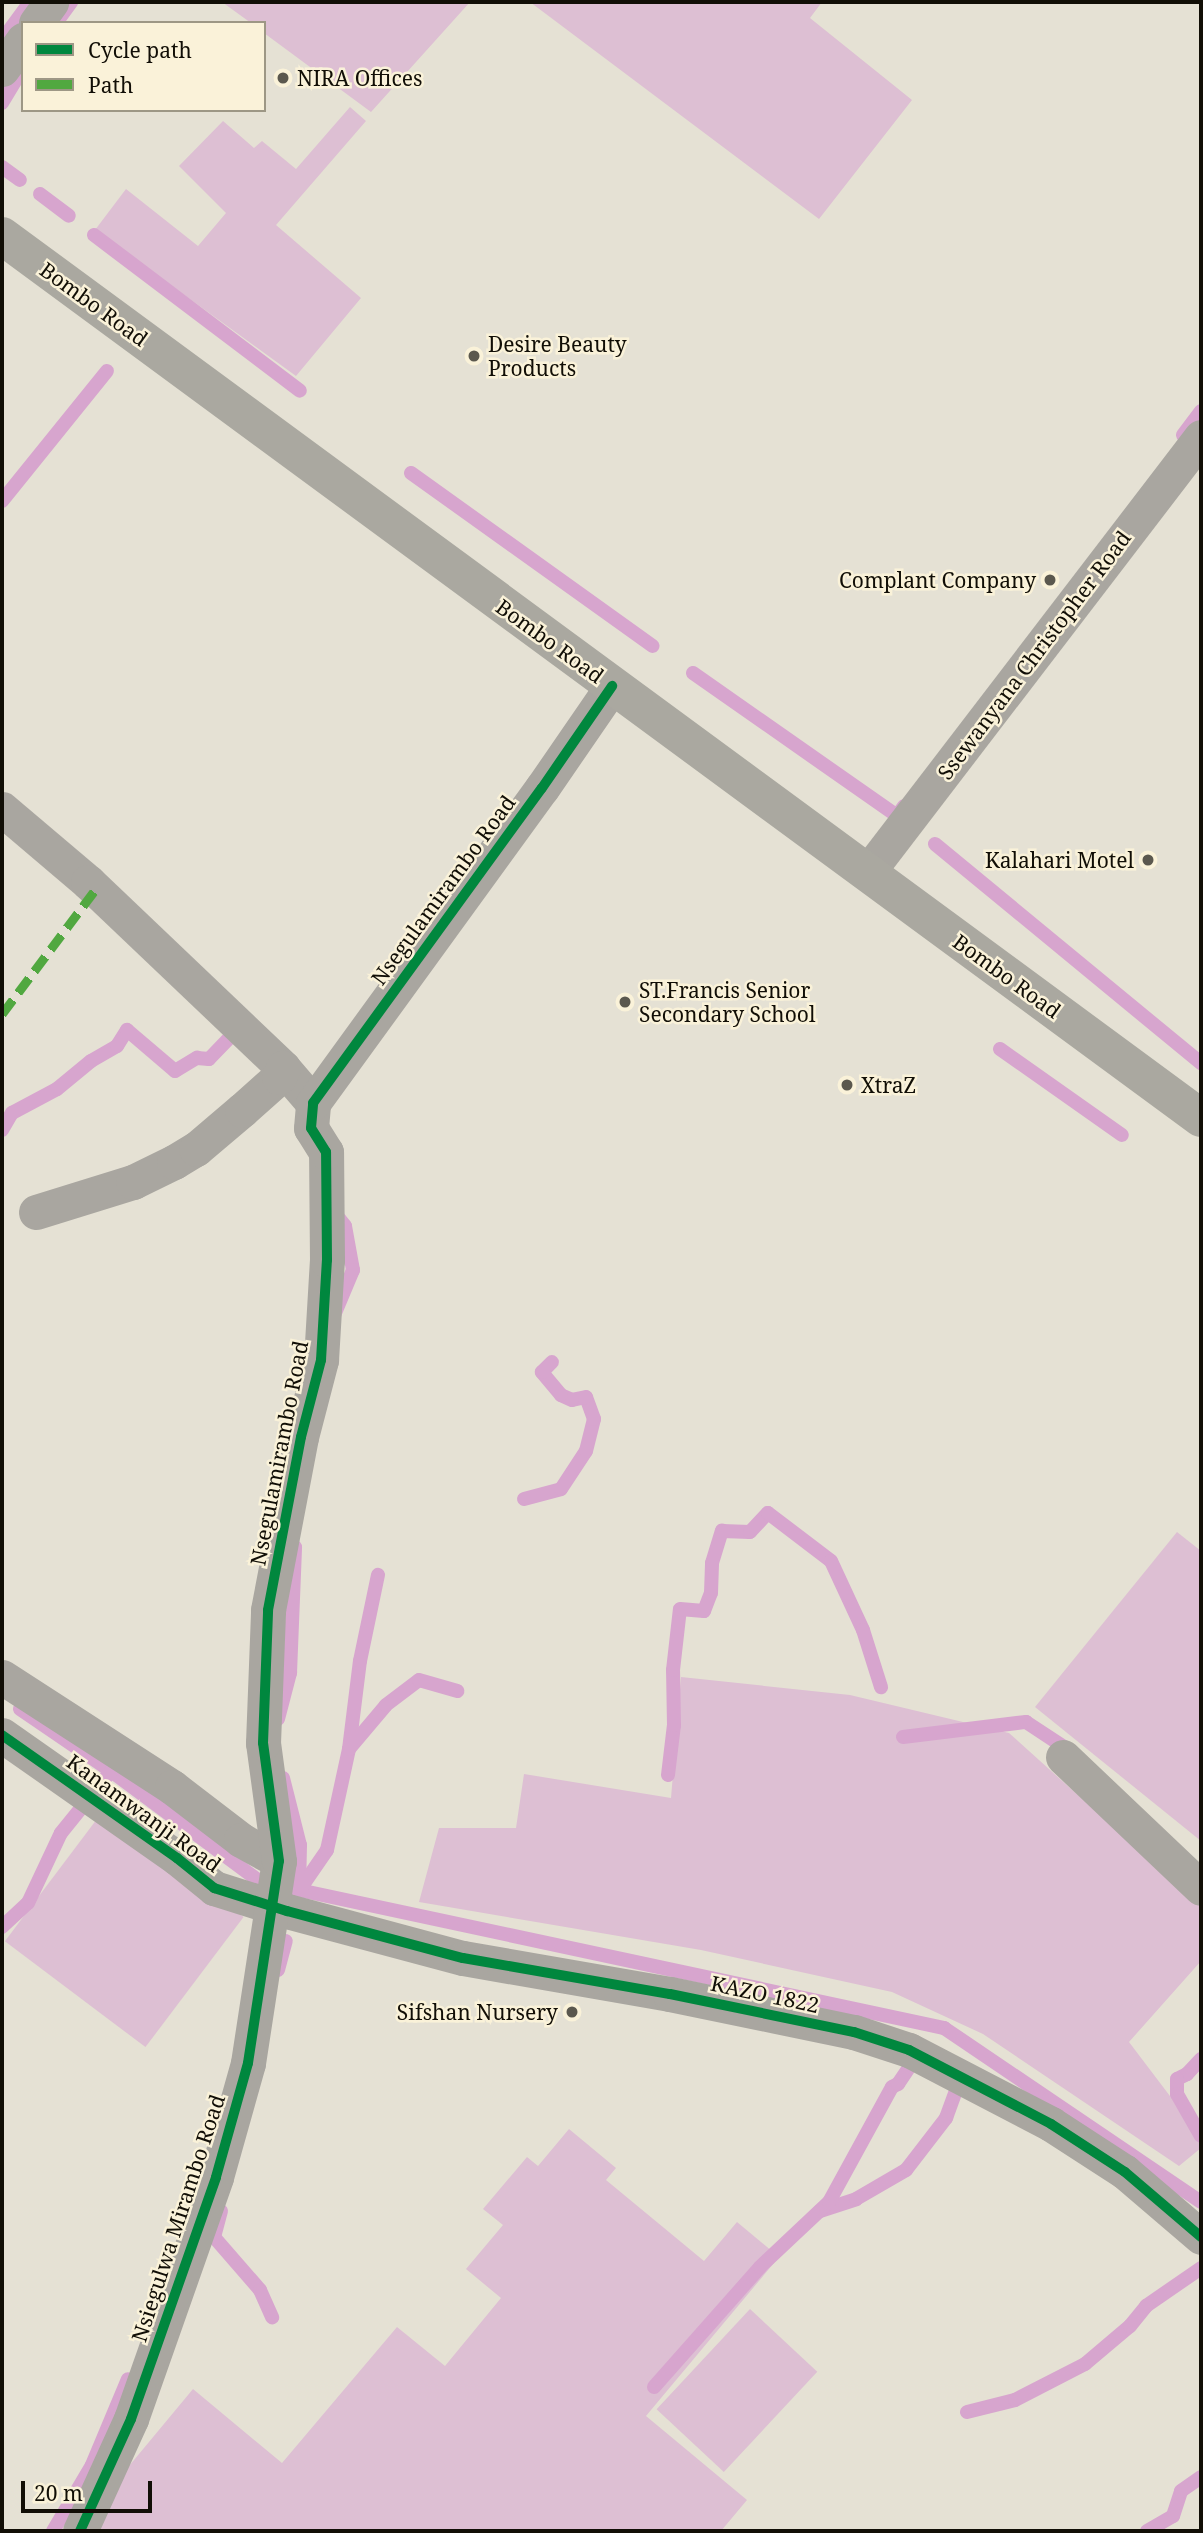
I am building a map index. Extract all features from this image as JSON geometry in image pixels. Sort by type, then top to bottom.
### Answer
[{"type":"main road","name":"Bombo Road","points":[[2,236],[1201,1118]]},
{"type":"street","points":[[37,21],[51,2]]},
{"type":"street","points":[[2,69],[21,43]]},
{"type":"street","name":"Ssewanyana Christopher Road","points":[[867,873],[1201,437]]},
{"type":"street","name":"Nsegulamirambo Road","points":[[272,1905],[279,1861],[263,1744],[268,1610],[300,1437],[321,1360],[327,1260],[326,1152],[311,1128],[313,1102],[542,788],[612,686]]},
{"type":"street","points":[[2,809],[88,882],[283,1068],[313,1102]]},
{"type":"street","points":[[36,1212],[133,1182],[196,1149],[279,1077],[283,1068]]},
{"type":"street","points":[[2,1677],[172,1787],[241,1840],[279,1861]]},
{"type":"street","name":"Kanamwanji Road","points":[[2,1735],[177,1858],[214,1888],[272,1905]]},
{"type":"street","points":[[1063,1757],[1201,1888]]},
{"type":"street","name":"KAZO 1822","points":[[272,1905],[463,1958],[566,1973],[684,1996],[854,2032],[909,2050],[1061,2131],[1125,2172],[1201,2237]]},
{"type":"street","name":"Nsiegulwa Mirambo Road","points":[[81,2531],[131,2419],[216,2177],[248,2063],[272,1905]]},
{"type":"shaded area","points":[[222,2],[470,2],[371,112],[266,34],[266,21],[248,21]]},
{"type":"shaded area","points":[[530,2],[822,2],[810,18],[912,100],[819,219]]},
{"type":"shaded area","points":[[350,107],[366,121],[276,225],[361,298],[296,376],[95,230],[126,189],[198,246],[226,213],[179,166],[223,121],[254,148],[262,141],[296,169]]},
{"type":"shaded area","points":[[1177,1532],[1201,1551],[1201,1841],[1035,1707]]},
{"type":"shaded area","points":[[681,1677],[850,1695],[1009,1733],[1201,1906],[1201,1961],[1129,2042],[1201,2137],[1201,2148],[1179,2166],[983,2034],[892,1992],[701,1950],[419,1902],[439,1828],[516,1828],[524,1774],[671,1798]]},
{"type":"shaded area","points":[[103,1811],[244,1917],[145,2047],[5,1941]]},
{"type":"shaded area","points":[[569,2129],[616,2168],[606,2180],[704,2261],[737,2222],[779,2257],[646,2416],[747,2500],[721,2531],[75,2531],[193,2389],[282,2463],[397,2327],[445,2366],[501,2298],[466,2269],[503,2225],[483,2209],[527,2157],[538,2166]]},
{"type":"shaded area","points":[[750,2309],[817,2372],[724,2472],[657,2409]]},
{"type":"waterway","points":[[2,40],[30,2]]},
{"type":"waterway","points":[[57,21],[71,2]]},
{"type":"waterway","points":[[2,103],[21,71]]},
{"type":"waterway","points":[[2,167],[20,180]]},
{"type":"waterway","points":[[40,194],[69,216]]},
{"type":"waterway","points":[[94,235],[300,391]]},
{"type":"waterway","points":[[2,501],[107,371]]},
{"type":"waterway","points":[[1183,435],[1201,411]]},
{"type":"waterway","points":[[411,473],[653,646]]},
{"type":"waterway","points":[[693,673],[897,816],[904,806]]},
{"type":"waterway","points":[[935,844],[1201,1063]]},
{"type":"waterway","points":[[2,1130],[12,1113],[57,1089],[91,1061],[117,1046],[127,1030],[175,1071],[197,1058],[209,1059],[235,1032]]},
{"type":"waterway","points":[[1000,1049],[1122,1135]]},
{"type":"waterway","points":[[334,1212],[345,1226],[353,1270],[335,1313]]},
{"type":"waterway","points":[[524,1499],[561,1489],[586,1451],[594,1419],[586,1397],[572,1400],[561,1395],[542,1372],[552,1362]]},
{"type":"waterway","points":[[668,1775],[674,1725],[673,1670],[680,1609],[704,1611],[711,1593],[712,1563],[722,1531],[750,1532],[768,1513],[831,1561],[863,1630],[881,1687]]},
{"type":"waterway","points":[[278,1719],[290,1673],[295,1547]]},
{"type":"waterway","points":[[349,1749],[360,1661],[378,1575]]},
{"type":"waterway","points":[[294,1898],[327,1850],[349,1749],[386,1705],[419,1680],[457,1691]]},
{"type":"waterway","points":[[20,1709],[111,1771],[258,1880]]},
{"type":"waterway","points":[[903,1737],[1026,1722],[1070,1751]]},
{"type":"waterway","points":[[2,1927],[28,1903],[61,1833],[111,1771]]},
{"type":"waterway","points":[[283,1778],[300,1845],[299,1889]]},
{"type":"waterway","points":[[299,1890],[944,2028],[1201,2202]]},
{"type":"waterway","points":[[278,1970],[286,1941]]},
{"type":"waterway","points":[[1201,2059],[1187,2074],[1177,2079],[1177,2094],[1201,2136]]},
{"type":"waterway","points":[[654,2387],[760,2267],[829,2202],[892,2087],[898,2084],[911,2065]]},
{"type":"waterway","points":[[820,2211],[856,2199],[906,2170],[946,2118],[956,2090]]},
{"type":"waterway","points":[[221,2211],[214,2237],[260,2290],[272,2317]]},
{"type":"waterway","points":[[967,2412],[1015,2400],[1085,2364],[1130,2326],[1146,2306],[1201,2268]]},
{"type":"waterway","points":[[53,2531],[92,2465],[128,2379]]},
{"type":"waterway","points":[[1147,2531],[1173,2516],[1181,2491],[1201,2477]]},
{"type":"marked path","points":[[2,1014],[95,890]]},
{"type":"cycle path","points":[[80,2531],[131,2419],[216,2177],[248,2063],[279,1861],[263,1743],[268,1610],[301,1437],[321,1360],[327,1260],[326,1152],[311,1128],[313,1103],[542,788],[612,686]]},
{"type":"cycle path","points":[[2,1735],[177,1858],[214,1888],[287,1911],[463,1958],[670,1994],[854,2032],[909,2050],[1051,2124],[1125,2172],[1201,2237]]},
{"type":"place","name":"NIRA Offices","points":[[283,78]]},
{"type":"place","name":"Desire Beauty Products","points":[[474,356]]},
{"type":"place","name":"Complant Company","points":[[1050,580]]},
{"type":"place","name":"Kalahari Motel","points":[[1148,860]]},
{"type":"place","name":"ST.Francis Senior Secondary School","points":[[625,1002]]},
{"type":"place","name":"XtraZ","points":[[847,1085]]},
{"type":"place","name":"Sifshan Nursery","points":[[572,2012]]}]
